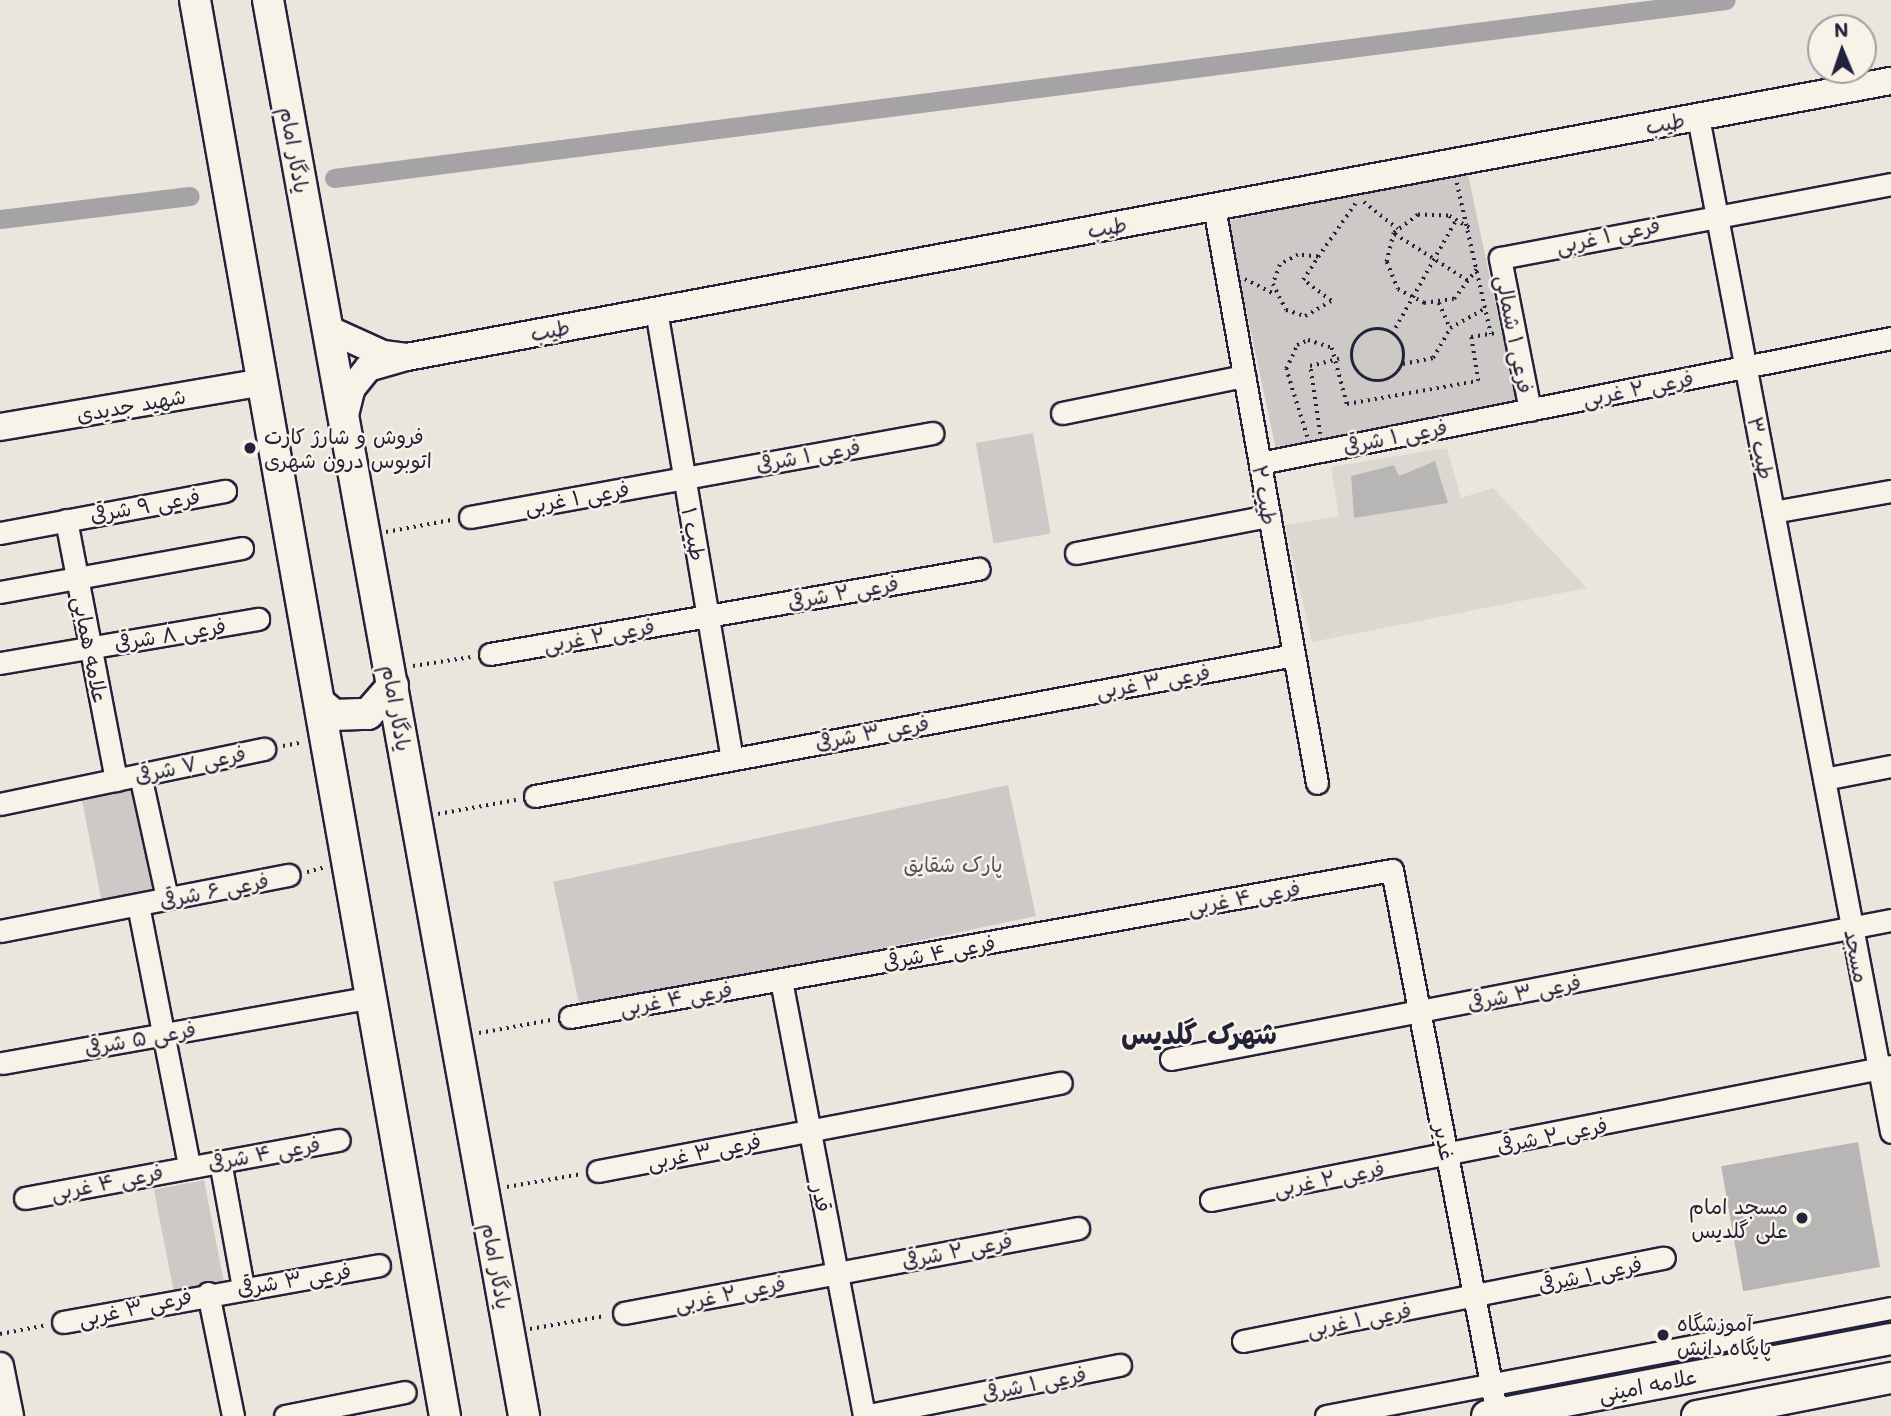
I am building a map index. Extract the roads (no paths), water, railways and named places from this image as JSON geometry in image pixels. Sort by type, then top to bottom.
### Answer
[{"type":"main road","points":[[195,0],[445,1416]]},
{"type":"main road","name":"یادگار امام","points":[[268,0],[524,1416]]},
{"type":"main road","points":[[321,704],[334,715],[368,714],[392,677]]},
{"type":"main road","name":"علامه امینی","points":[[1492,1415],[1891,1339]]},
{"type":"main road","name":"علامه امینی","points":[[1697,1416],[1891,1378]]},
{"type":"street","name":"طیب","points":[[327,329],[383,354],[408,357],[1891,81]]},
{"type":"street","name":"طیب ۳","points":[[1698,117],[1824,779]]},
{"type":"street","points":[[1716,212],[1891,184]]},
{"type":"street","name":"طیب ۲","points":[[1214,207],[1317,783]]},
{"type":"street","name":"فرعی ۱ غربی","points":[[1500,258],[1716,212]]},
{"type":"street","name":"فرعی ۱ شمالی","points":[[1500,258],[1530,410]]},
{"type":"street","name":"طیب ۱","points":[[656,310],[732,758]]},
{"type":"street","points":[[1746,367],[1891,338]]},
{"type":"street","points":[[344,419],[352,388],[368,368],[408,357]]},
{"type":"street","name":"فرعی ۲ غربی","points":[[1530,410],[1746,367]]},
{"type":"street","points":[[1062,413],[1244,376]]},
{"type":"street","name":"شهید جدیدی","points":[[0,427],[263,382]]},
{"type":"street","name":"فرعی ۱ شرقی","points":[[1260,463],[1530,410]]},
{"type":"street","name":"فرعی ۱ شرقی","points":[[684,478],[932,433]]},
{"type":"street","name":"فرعی ۱ غربی","points":[[471,517],[684,478]]},
{"type":"street","name":"فرعی ۹ شرقی","points":[[0,533],[225,491]]},
{"type":"street","points":[[1773,512],[1891,491]]},
{"type":"street","points":[[1076,553],[1269,516]]},
{"type":"street","name":"علامه همایی","points":[[66,520],[116,780]]},
{"type":"street","points":[[0,592],[242,548]]},
{"type":"street","name":"فرعی ۲ شرقی","points":[[708,616],[979,569]]},
{"type":"street","name":"فرعی ۲ غربی","points":[[490,654],[708,616]]},
{"type":"street","name":"فرعی ۸ شرقی","points":[[0,663],[258,619]]},
{"type":"street","name":"فرعی ۳ غربی","points":[[1013,707],[1294,655]]},
{"type":"street","name":"فرعی ۳ شرقی","points":[[732,758],[1013,707]]},
{"type":"street","name":"فرعی ۷ شرقی","points":[[0,804],[264,749]]},
{"type":"street","points":[[535,796],[732,758]]},
{"type":"street","points":[[1824,779],[1891,766]]},
{"type":"street","points":[[140,775],[167,898]]},
{"type":"street","name":"مسجد","points":[[1824,779],[1852,927],[1885,1067],[1891,1132]]},
{"type":"street","name":"فرعی ۴ غربی","points":[[1096,924],[1392,870]]},
{"type":"street","name":"غدیر","points":[[1392,870],[1491,1384],[1492,1415]]},
{"type":"street","name":"فرعی ۶ شرقی","points":[[0,931],[289,875]]},
{"type":"street","points":[[138,905],[189,1166]]},
{"type":"street","points":[[1852,927],[1891,920]]},
{"type":"street","name":"فرعی ۴ شرقی","points":[[781,980],[1096,924]]},
{"type":"street","name":"فرعی ۳ شرقی","points":[[1420,1013],[1852,927]]},
{"type":"street","name":"فرعی ۴ غربی","points":[[570,1017],[781,980]]},
{"type":"street","name":"قدر","points":[[781,980],[864,1416]]},
{"type":"street","name":"فرعی ۵ شرقی","points":[[2,1063],[372,997]]},
{"type":"street","points":[[1171,1059],[1420,1013]]},
{"type":"street","name":"فرعی ۲ شرقی","points":[[1447,1155],[1885,1067]]},
{"type":"street","points":[[810,1131],[1061,1083]]},
{"type":"street","name":"فرعی ۳ غربی","points":[[598,1171],[810,1131]]},
{"type":"street","name":"فرعی ۴ شرقی","points":[[189,1166],[339,1140]]},
{"type":"street","name":"فرعی ۲ غربی","points":[[1211,1200],[1447,1155]]},
{"type":"street","points":[[220,1161],[243,1287]]},
{"type":"street","name":"فرعی ۴ غربی","points":[[25,1198],[189,1166]]},
{"type":"street","name":"فرعی ۲ شرقی","points":[[837,1273],[1078,1228]]},
{"type":"street","name":"فرعی ۱ شرقی","points":[[1475,1297],[1664,1258]]},
{"type":"street","name":"فرعی ۳ شرقی","points":[[208,1293],[379,1265]]},
{"type":"street","name":"فرعی ۲ غربی","points":[[624,1313],[837,1273]]},
{"type":"street","points":[[208,1293],[233,1416]]},
{"type":"street","name":"فرعی ۳ غربی","points":[[63,1322],[208,1293]]},
{"type":"street","name":"فرعی ۱ غربی","points":[[1243,1341],[1475,1297]]},
{"type":"street","points":[[1326,1416],[1891,1308]]},
{"type":"street","name":"فرعی ۱ شرقی","points":[[864,1416],[1120,1365]]},
{"type":"street","points":[[0,1366],[10,1416]]},
{"type":"street","points":[[285,1416],[405,1392]]},
{"type":"waterway","points":[[334,178],[1726,0]]},
{"type":"waterway","points":[[0,219],[190,196]]},
{"type":"place","name":"فروش و شارژ کارت اتوبوس درون شهری","points":[[250,448]]},
{"type":"place","name":"مسجد امام علی گلدیس","points":[[1802,1218]]},
{"type":"place","name":"آموزشگاه پایگاه دانش","points":[[1663,1335]]},
{"type":"district","name":"شهرک گلدیس","points":[[1199,1033]]},
{"type":"park label","name":"پارک شقایق","points":[[953,864]]}]
